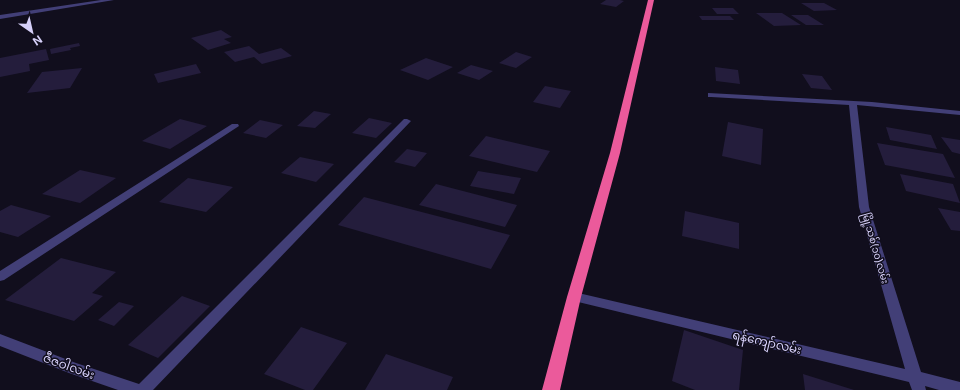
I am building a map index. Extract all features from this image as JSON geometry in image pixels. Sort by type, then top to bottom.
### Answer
[{"type":"highway","points":[[551,390],[574,297],[615,153],[651,0]]},
{"type":"street","points":[[0,17],[111,0]]},
{"type":"street","points":[[711,94],[853,103],[960,113]]},
{"type":"street","name":"မြို့သစ်(၁၀)လမ်း","points":[[853,103],[864,207],[919,390]]},
{"type":"street","points":[[143,390],[407,121]]},
{"type":"street","points":[[0,277],[235,126]]},
{"type":"street","name":"ရန်ကျော်လမ်း","points":[[574,297],[960,389]]},
{"type":"street","name":"ဇီဇဝါလမ်း","points":[[0,340],[74,369],[138,390]]},
{"type":"building","points":[[606,0],[624,1],[616,7],[600,4]]},
{"type":"building","points":[[801,3],[824,3],[837,10],[814,11]]},
{"type":"building","points":[[712,8],[733,8],[739,14],[717,14]]},
{"type":"building","points":[[756,13],[782,13],[801,25],[774,26]]},
{"type":"building","points":[[791,15],[808,15],[824,25],[806,25]]},
{"type":"building","points":[[699,16],[730,16],[734,20],[702,20]]},
{"type":"building","points":[[221,30],[232,37],[224,39],[231,43],[208,50],[191,38]]},
{"type":"building","points":[[79,43],[80,46],[70,48],[71,50],[51,54],[50,49]]},
{"type":"building","points":[[249,46],[259,54],[281,48],[292,56],[262,64],[254,57],[235,62],[224,52]]},
{"type":"building","points":[[46,49],[49,60],[29,64],[30,71],[0,77],[0,58]]},
{"type":"building","points":[[516,52],[532,57],[516,68],[499,63]]},
{"type":"building","points":[[426,58],[453,67],[428,80],[400,70]]},
{"type":"building","points":[[196,64],[201,73],[158,83],[154,74]]},
{"type":"building","points":[[471,65],[493,71],[479,80],[457,73]]},
{"type":"building","points":[[715,67],[738,70],[740,84],[716,81]]},
{"type":"building","points":[[82,68],[70,88],[27,93],[42,72]]},
{"type":"building","points":[[802,74],[822,76],[832,90],[811,88]]},
{"type":"building","points":[[545,86],[571,91],[560,108],[533,102]]},
{"type":"building","points":[[314,111],[331,114],[315,128],[297,126]]},
{"type":"building","points":[[369,118],[392,123],[376,138],[352,133]]},
{"type":"building","points":[[180,119],[207,126],[170,149],[142,141]]},
{"type":"building","points":[[260,120],[283,125],[266,138],[243,133]]},
{"type":"building","points":[[728,122],[763,129],[761,165],[722,156]]},
{"type":"building","points":[[886,127],[931,135],[937,149],[890,140]]},
{"type":"building","points":[[486,136],[550,151],[537,172],[469,156]]},
{"type":"building","points":[[941,137],[960,140],[960,154],[952,152]]},
{"type":"building","points":[[877,143],[943,154],[955,178],[885,165]]},
{"type":"building","points":[[407,149],[427,153],[415,167],[394,162]]},
{"type":"building","points":[[300,157],[334,164],[316,182],[281,173]]},
{"type":"building","points":[[80,170],[116,178],[80,203],[42,194]]},
{"type":"building","points":[[478,171],[521,178],[514,194],[470,186]]},
{"type":"building","points":[[900,174],[953,184],[960,203],[906,191]]},
{"type":"building","points":[[188,178],[233,187],[206,212],[159,202]]},
{"type":"building","points":[[436,184],[517,205],[505,227],[419,205]]},
{"type":"building","points":[[364,197],[510,235],[491,269],[338,225]]},
{"type":"building","points":[[11,205],[51,216],[18,237],[0,232],[0,211]]},
{"type":"building","points":[[938,208],[960,212],[960,231],[951,230]]},
{"type":"building","points":[[685,211],[739,223],[739,249],[682,236]]},
{"type":"building","points":[[61,258],[116,272],[92,293],[103,296],[74,321],[5,300]]},
{"type":"building","points":[[182,296],[210,306],[158,358],[128,345]]},
{"type":"building","points":[[119,302],[134,306],[114,326],[98,320]]},
{"type":"building","points":[[301,327],[347,343],[313,390],[305,390],[264,374]]},
{"type":"building","points":[[684,330],[743,350],[739,390],[695,390],[672,381]]},
{"type":"building","points":[[386,354],[453,377],[447,390],[365,390]]},
{"type":"building","points":[[803,374],[854,390],[805,390]]}]
